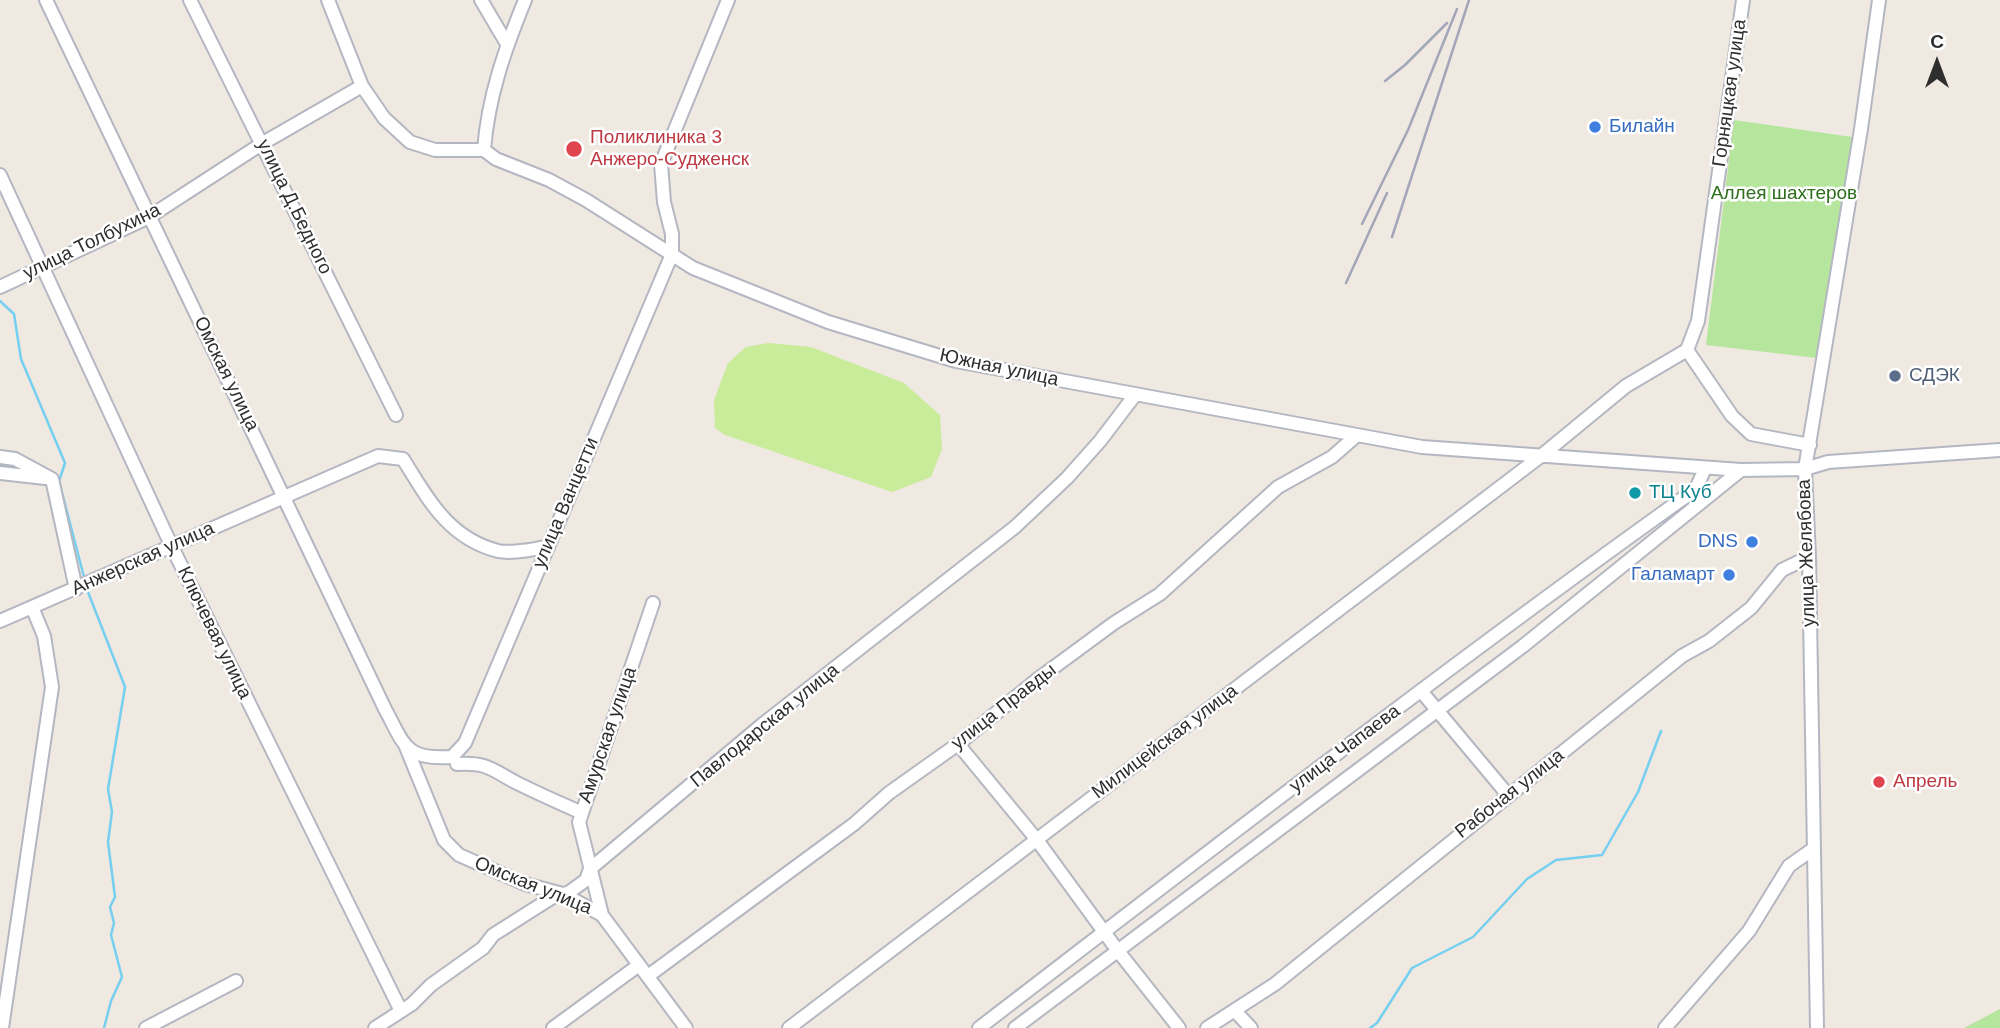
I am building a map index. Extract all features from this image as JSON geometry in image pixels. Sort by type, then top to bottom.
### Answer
[{"type":"street","name":"Омская улица","points":[[46,0],[385,709],[406,747],[444,840],[459,855],[525,884],[563,894],[602,915]]},
{"type":"street","name":"улица Д.Бедного","points":[[190,0],[396,415]]},
{"type":"street","points":[[328,0],[362,86],[384,118],[410,142],[435,150],[484,150],[486,120],[507,44],[525,0]]},
{"type":"street","points":[[481,0],[507,44]]},
{"type":"street","points":[[672,254],[672,234],[664,202],[661,164],[728,0]]},
{"type":"street","name":"Горняцкая улица","points":[[1687,350],[1698,321],[1743,0]]},
{"type":"street","name":"улица Желябова","points":[[1817,1028],[1809,557],[1805,469],[1861,129],[1879,0]]},
{"type":"street","name":"улица Толбухина","points":[[0,287],[149,217],[262,143],[362,86]]},
{"type":"street","name":"Южная улица","points":[[484,150],[496,159],[549,180],[574,194],[693,268],[828,321],[956,362],[1422,447],[1741,470],[1805,469],[1828,462],[2000,450]]},
{"type":"street","name":"Ключевая улица","points":[[0,175],[172,547],[401,1011]]},
{"type":"street","name":"улица Ванцетти","points":[[406,747],[428,758],[452,757],[465,743],[672,254]]},
{"type":"street","points":[[1687,350],[1732,416],[1751,434],[1810,445]]},
{"type":"street","name":"Милицейская улица","points":[[789,1028],[1541,456],[1626,386],[1687,350]]},
{"type":"street","name":"Павлодарская улица","points":[[375,1028],[412,1004],[430,985],[482,947],[493,935],[556,895],[568,893],[586,880],[590,869],[764,724],[1015,527],[1067,478],[1135,395]]},
{"type":"street","name":"улица Правды","points":[[648,976],[854,824],[889,793],[958,744],[1049,671],[1114,623],[1160,594],[1279,487],[1332,457],[1356,436]]},
{"type":"street","name":"Анжерская улица","points":[[0,621],[378,456],[403,459],[430,501],[458,534],[500,551],[547,547]]},
{"type":"street","points":[[0,457],[15,458],[52,479],[76,589]]},
{"type":"street","name":"улица Чапаева","points":[[979,1028],[1576,574],[1696,489],[1705,468]]},
{"type":"street","name":"улица Чапаева","points":[[1016,1028],[1522,646],[1741,470]]},
{"type":"street","points":[[0,473],[52,479]]},
{"type":"street","name":"Рабочая улица","points":[[1207,1028],[1275,984],[1682,656],[1709,641],[1751,608],[1782,570],[1809,557]]},
{"type":"street","name":"Амурская улица","points":[[602,915],[579,822],[653,603]]},
{"type":"street","points":[[2,1028],[52,687],[44,636],[32,607]]},
{"type":"street","points":[[1421,691],[1508,795]]},
{"type":"street","points":[[958,744],[1037,840],[1118,951],[1179,1028]]},
{"type":"street","points":[[457,764],[474,763],[495,769],[514,782],[582,813]]},
{"type":"street","points":[[1665,1028],[1749,931],[1788,866],[1813,849]]},
{"type":"street","points":[[602,915],[686,1028]]},
{"type":"street","points":[[553,1028],[639,965]]},
{"type":"street","points":[[146,1028],[236,981]]},
{"type":"street","points":[[1235,1011],[1251,1028]]},
{"type":"green space","name":"Аллея шахтеров","points":[[1734,120],[1852,137],[1817,358],[1706,345]]},
{"type":"green space","points":[[769,343],[811,347],[904,383],[940,415],[942,449],[931,477],[892,492],[725,435],[715,428],[714,400],[728,363],[746,347]]},
{"type":"green space","points":[[2000,1009],[2000,1028],[1964,1028]]},
{"type":"waterway","points":[[0,301],[14,314],[21,359],[65,463],[59,481],[84,577]]},
{"type":"waterway","points":[[88,592],[125,687],[108,789],[112,812],[108,842],[115,897],[110,907],[114,923],[111,935],[122,977],[111,1001],[104,1028]]},
{"type":"waterway","points":[[1370,1028],[1377,1023],[1412,968],[1473,937],[1527,879],[1556,860],[1602,855],[1638,792],[1661,731]]},
{"type":"railway","points":[[1392,237],[1469,0]]},
{"type":"railway","points":[[1362,224],[1408,130],[1457,9]]},
{"type":"railway","points":[[1385,81],[1447,23]]},
{"type":"railway","points":[[1346,283],[1387,193]]},
{"type":"place","name":"Билайн","points":[[1595,127]]},
{"type":"place","name":"Поликлиника 3 Анжеро-Судженск","points":[[574,149]]},
{"type":"place","name":"СДЭК","points":[[1895,376]]},
{"type":"place","name":"ТЦ Куб","points":[[1635,493]]},
{"type":"place","name":"DNS","points":[[1752,542]]},
{"type":"place","name":"Галамарт","points":[[1729,575]]},
{"type":"place","name":"Апрель","points":[[1879,782]]}]
